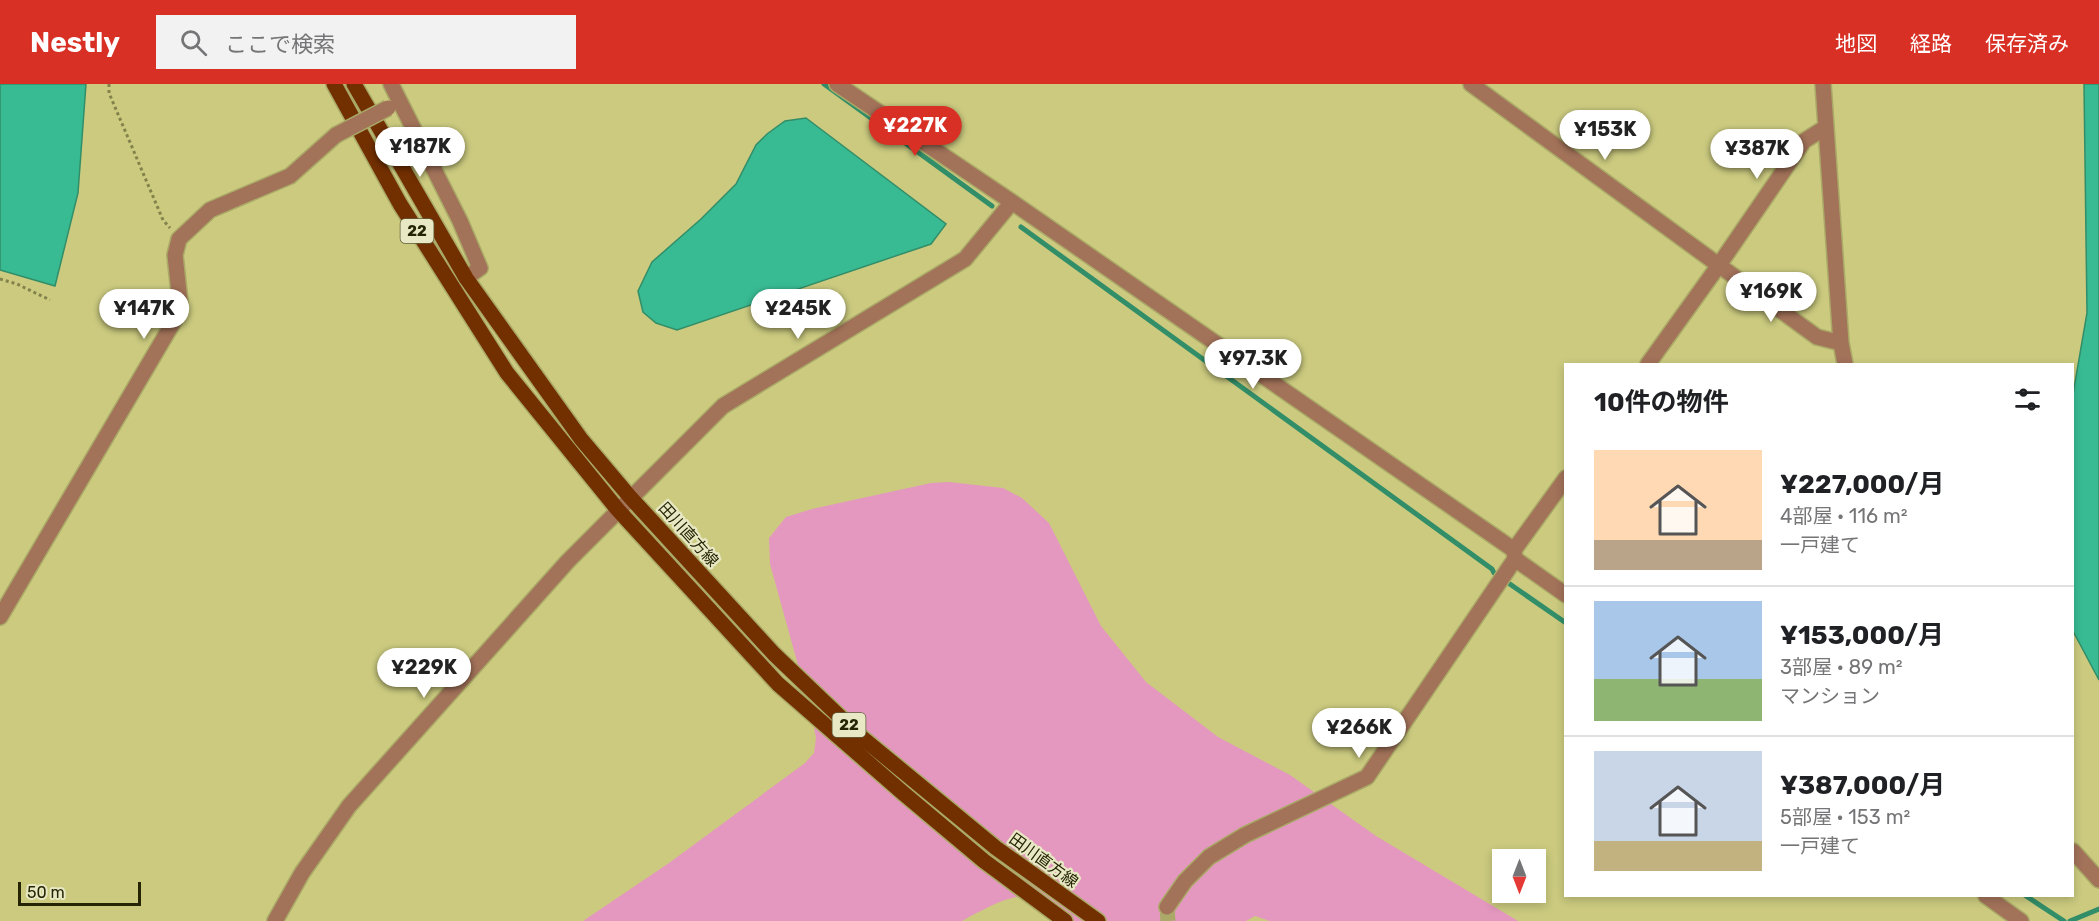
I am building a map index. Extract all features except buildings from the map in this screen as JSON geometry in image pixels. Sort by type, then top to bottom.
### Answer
[{"type":"main road","name":"22","points":[[334,84],[400,204],[507,373],[618,510],[778,684],[984,861],[1065,921]]},
{"type":"main road","name":"田川直方線","points":[[354,84],[466,278],[581,439],[630,497],[774,654],[860,736],[996,848],[1098,921]]},
{"type":"street","points":[[391,84],[394,105],[460,221],[480,268],[466,278]]},
{"type":"street","points":[[837,84],[1012,202],[1515,555],[1564,593]]},
{"type":"street","points":[[1471,84],[1817,337],[1841,343]]},
{"type":"street","points":[[1822,84],[1841,343],[1845,363]]},
{"type":"street","points":[[0,617],[177,316],[180,302],[175,255],[179,239],[210,210],[290,176],[336,135],[394,105]]},
{"type":"street","points":[[1649,363],[1804,141],[1826,128]]},
{"type":"street","points":[[275,921],[302,873],[349,806],[568,561],[723,406],[965,259],[1012,202]]},
{"type":"street","points":[[1167,907],[1185,881],[1209,857],[1245,835],[1367,777],[1564,481]]},
{"type":"street","points":[[2074,852],[2099,880]]},
{"type":"street","points":[[1987,897],[2021,921]]},
{"type":"path","points":[[109,84],[109,93],[163,220],[179,239]]},
{"type":"path","points":[[0,279],[17,284],[50,300]]},
{"type":"shaded area","points":[[0,84],[86,84],[78,193],[55,286],[0,270]]},
{"type":"shaded area","points":[[2084,84],[2099,84],[2099,680],[2074,633],[2074,388],[2087,313]]},
{"type":"shaded area","points":[[806,118],[946,224],[931,244],[677,330],[656,323],[643,312],[638,291],[652,262],[701,219],[736,184],[756,145],[767,134],[785,121]]},
{"type":"shaded area","points":[[949,482],[1003,488],[1022,498],[1049,523],[1101,626],[1146,682],[1218,737],[1290,775],[1376,836],[1518,921],[1270,921],[1255,916],[1246,921],[1073,921],[1061,907],[1048,899],[1020,896],[991,906],[962,921],[583,921],[669,863],[805,763],[814,753],[816,738],[811,712],[770,564],[769,538],[786,517],[812,509],[931,483]]},
{"type":"waterway","points":[[824,84],[992,206]]},
{"type":"waterway","points":[[1021,227],[1492,569],[1494,573],[1564,622]]},
{"type":"waterway","points":[[2028,897],[2064,921]]},
{"type":"waterway","points":[[2070,921],[2099,909]]},
{"type":"tunnel","points":[[1167,907],[1168,921]]}]
